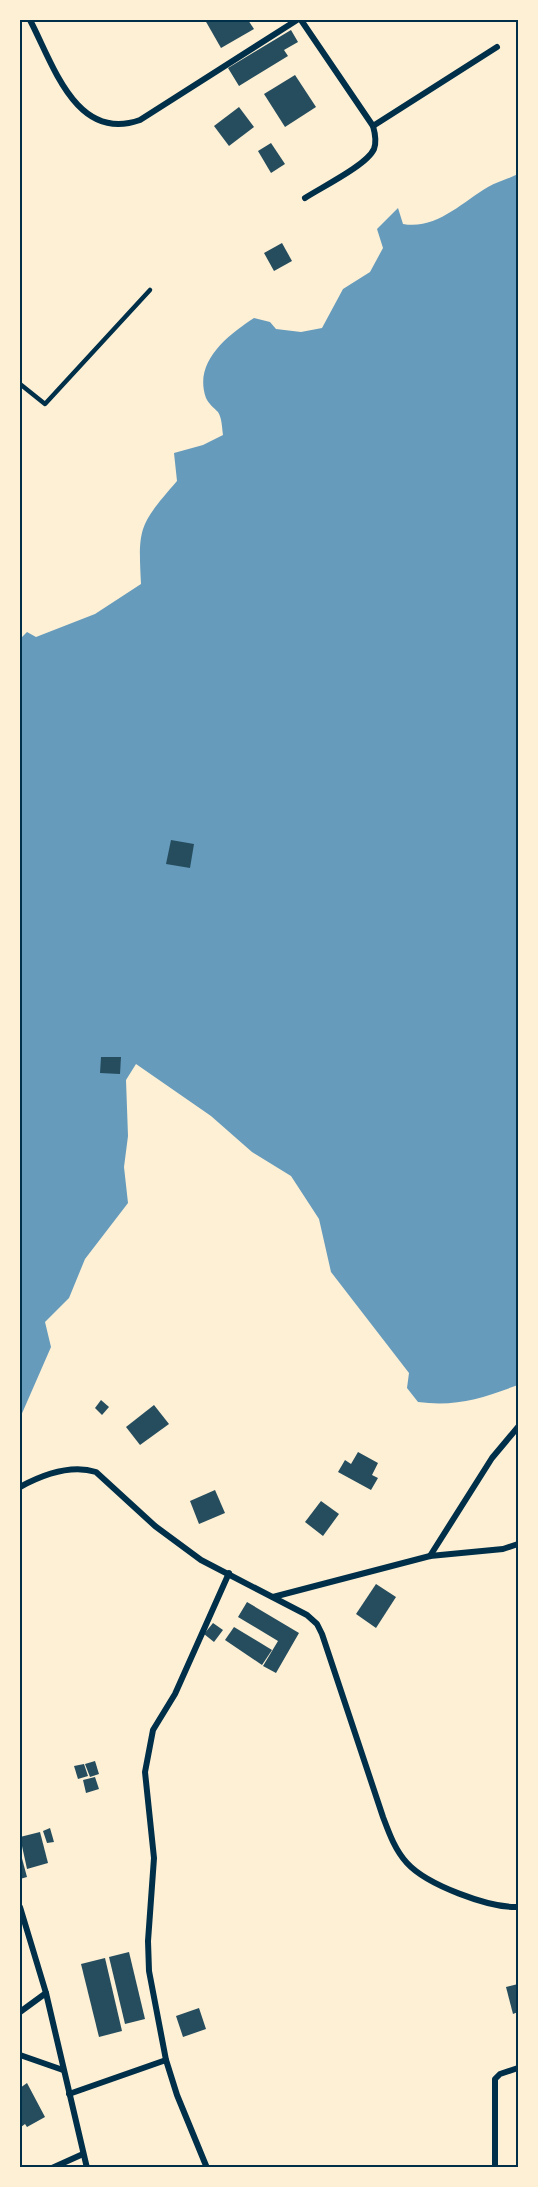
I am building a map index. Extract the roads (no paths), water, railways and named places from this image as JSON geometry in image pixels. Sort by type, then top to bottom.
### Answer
[{"type":"street","points":[[30,20],[75,105],[94,119],[124,125],[140,120],[299,20],[373,126],[376,137],[374,148],[366,159],[305,198]]},
{"type":"street","points":[[373,126],[497,46]]},
{"type":"street","points":[[430,1556],[492,1458],[519,1427]]},
{"type":"street","points":[[20,1487],[66,1469],[85,1468],[96,1472],[155,1526],[201,1560],[307,1615],[316,1624],[359,1741],[382,1817],[393,1843],[408,1864],[448,1889],[479,1902],[519,1907]]},
{"type":"street","points":[[272,1597],[430,1556],[503,1549],[519,1544]]},
{"type":"street","points":[[207,2168],[177,2095],[166,2060],[148,1963],[154,1858],[145,1772],[153,1730],[175,1694],[229,1573]]},
{"type":"street","points":[[20,1907],[46,1993],[87,2168]]},
{"type":"street","points":[[20,2012],[46,1993]]},
{"type":"street","points":[[20,2055],[63,2070]]},
{"type":"street","points":[[69,2094],[166,2060]]},
{"type":"street","points":[[495,2168],[495,2079],[500,2074],[519,2068]]},
{"type":"street","points":[[52,2168],[84,2154]]},
{"type":"lane","points":[[20,384],[45,404],[150,290]]},
{"type":"water","points":[[518,174],[518,1385],[469,1400],[445,1403],[418,1402],[407,1388],[409,1373],[331,1272],[319,1219],[291,1176],[252,1152],[211,1116],[136,1064],[126,1080],[128,1136],[124,1167],[128,1203],[85,1259],[69,1298],[45,1322],[51,1347],[20,1418],[20,639],[27,632],[36,637],[95,614],[141,584],[141,538],[148,518],[177,481],[174,453],[203,445],[223,435],[219,414],[207,400],[203,385],[204,373],[209,361],[224,341],[254,318],[270,322],[276,329],[301,332],[322,328],[343,289],[370,272],[383,248],[377,229],[398,208],[403,224],[426,223],[448,214],[488,187]]}]
